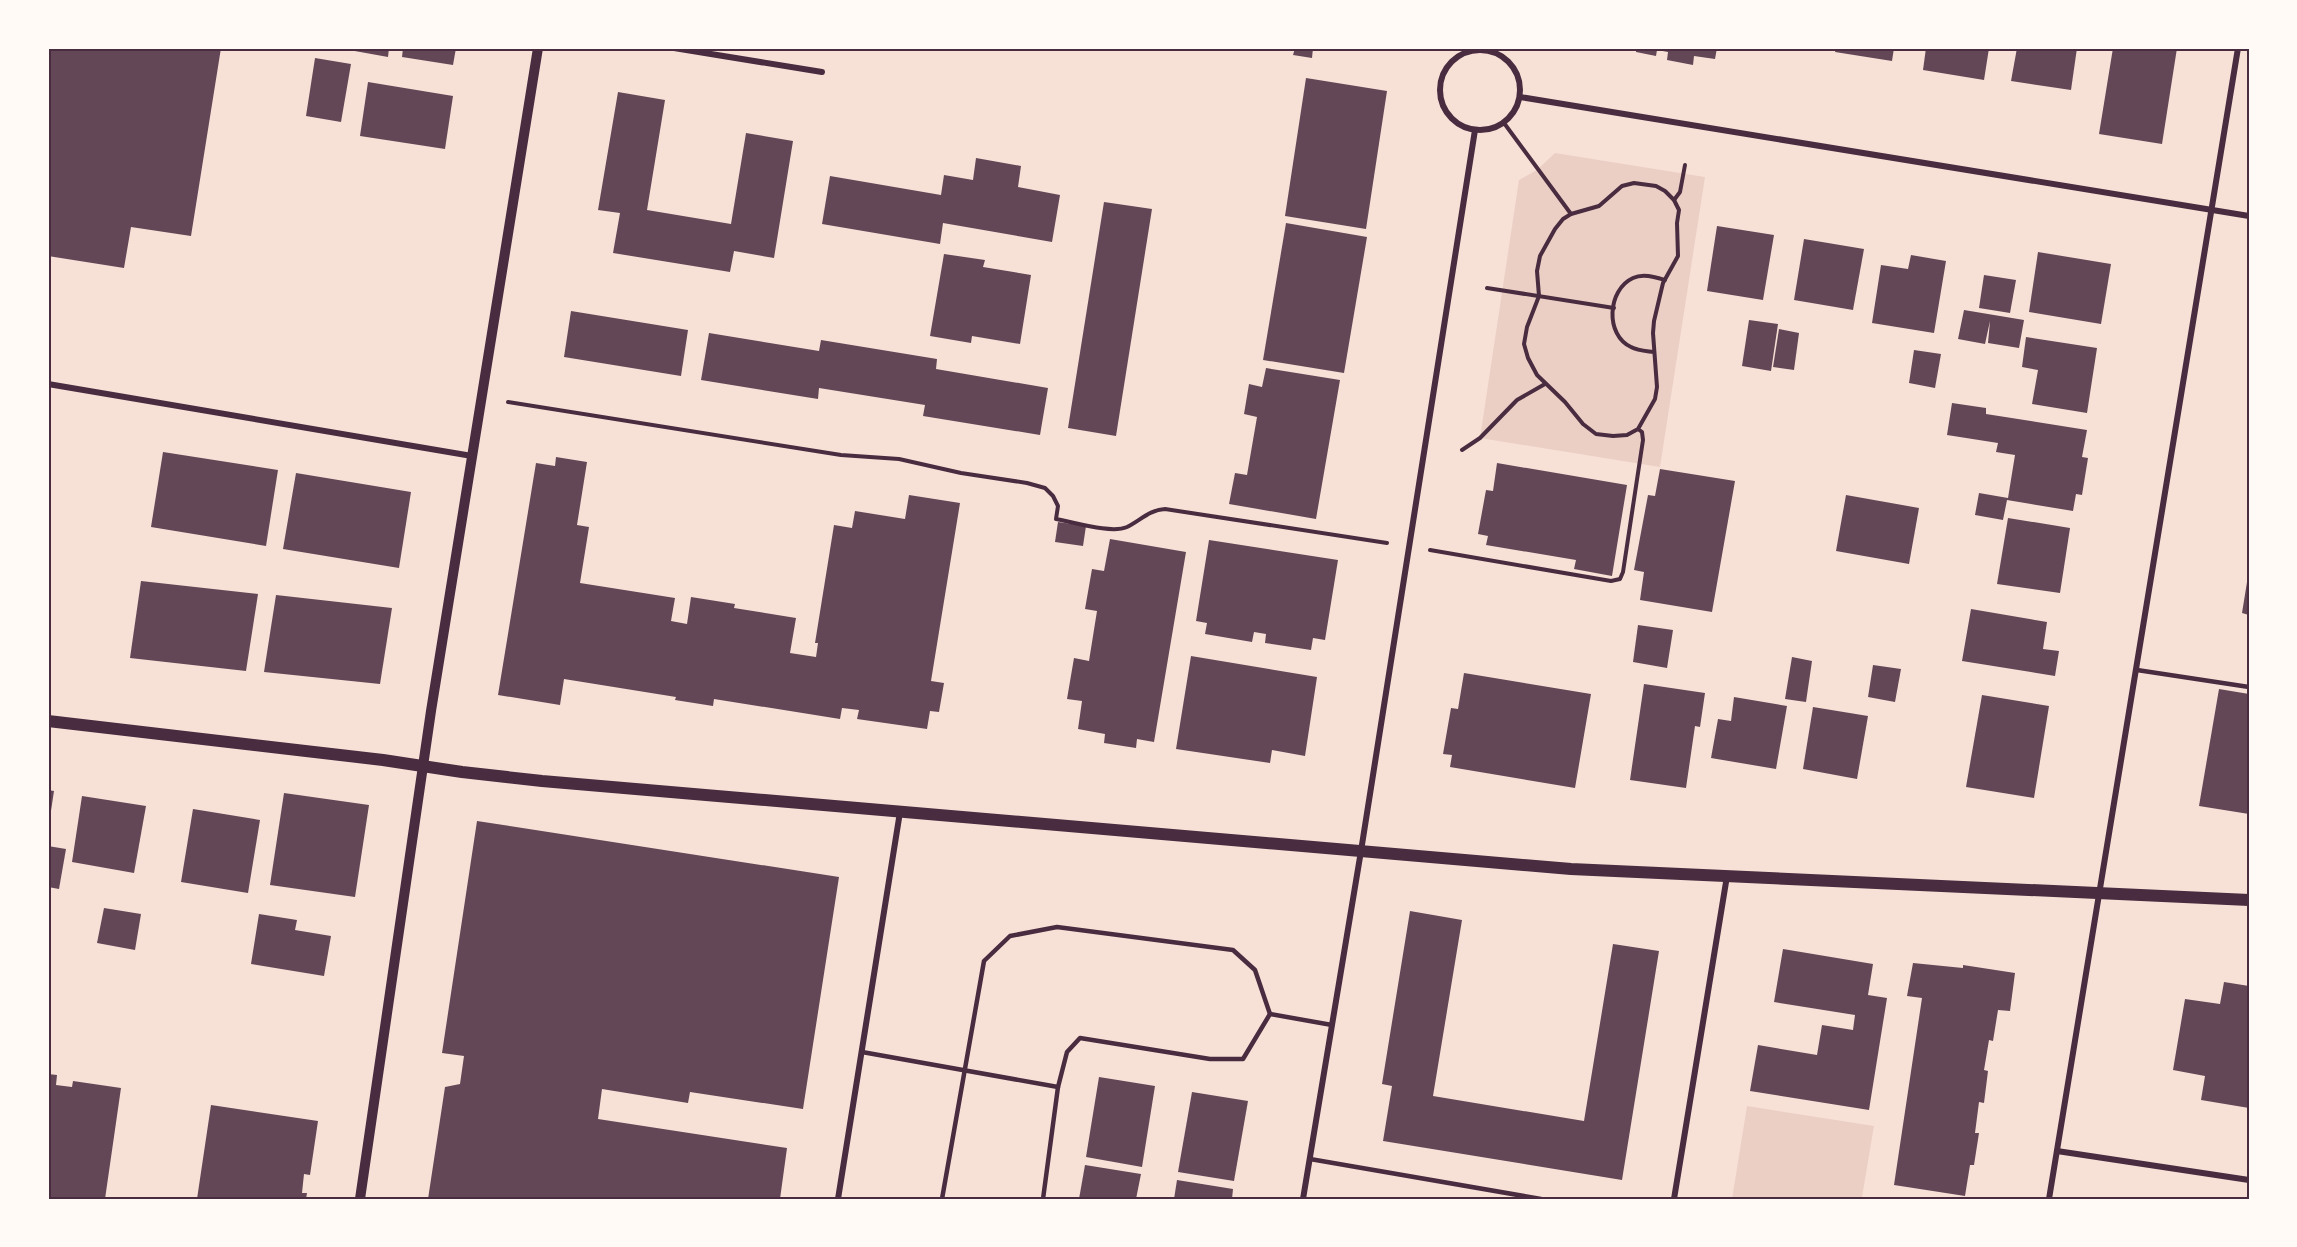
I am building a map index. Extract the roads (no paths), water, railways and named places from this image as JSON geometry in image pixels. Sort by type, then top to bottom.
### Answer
[{"type":"main road","points":[[48,721],[553,782],[1582,870],[2249,900]]},
{"type":"street","points":[[360,1199],[423,766],[538,48]]},
{"type":"street","points":[[674,48],[822,72]]},
{"type":"street","points":[[2049,1199],[2238,48]]},
{"type":"street","points":[[1479,49],[1495,52],[1507,59],[1519,77],[1520,97],[1514,113],[1504,123],[1491,129],[1475,130],[1458,124],[1445,110],[1439,90],[1442,75],[1451,60],[1466,52],[1479,49]]},
{"type":"street","points":[[1520,97],[2249,216]]},
{"type":"street","points":[[1303,1199],[1361,851],[1475,130]]},
{"type":"street","points":[[48,384],[472,456]]},
{"type":"street","points":[[838,1199],[900,811]]},
{"type":"street","points":[[1674,1199],[1727,876]]},
{"type":"street","points":[[2057,1151],[2249,1180]]},
{"type":"lane","points":[[2137,670],[2249,687]]},
{"type":"lane","points":[[942,1199],[984,961],[1010,936],[1057,927],[1233,950],[1255,970],[1270,1014],[1243,1059],[1210,1059],[1080,1038],[1066,1052],[1058,1087],[1043,1199]]},
{"type":"lane","points":[[1270,1014],[1332,1025]]},
{"type":"lane","points":[[862,1052],[1058,1087]]},
{"type":"lane","points":[[1310,1159],[1541,1199]]}]
